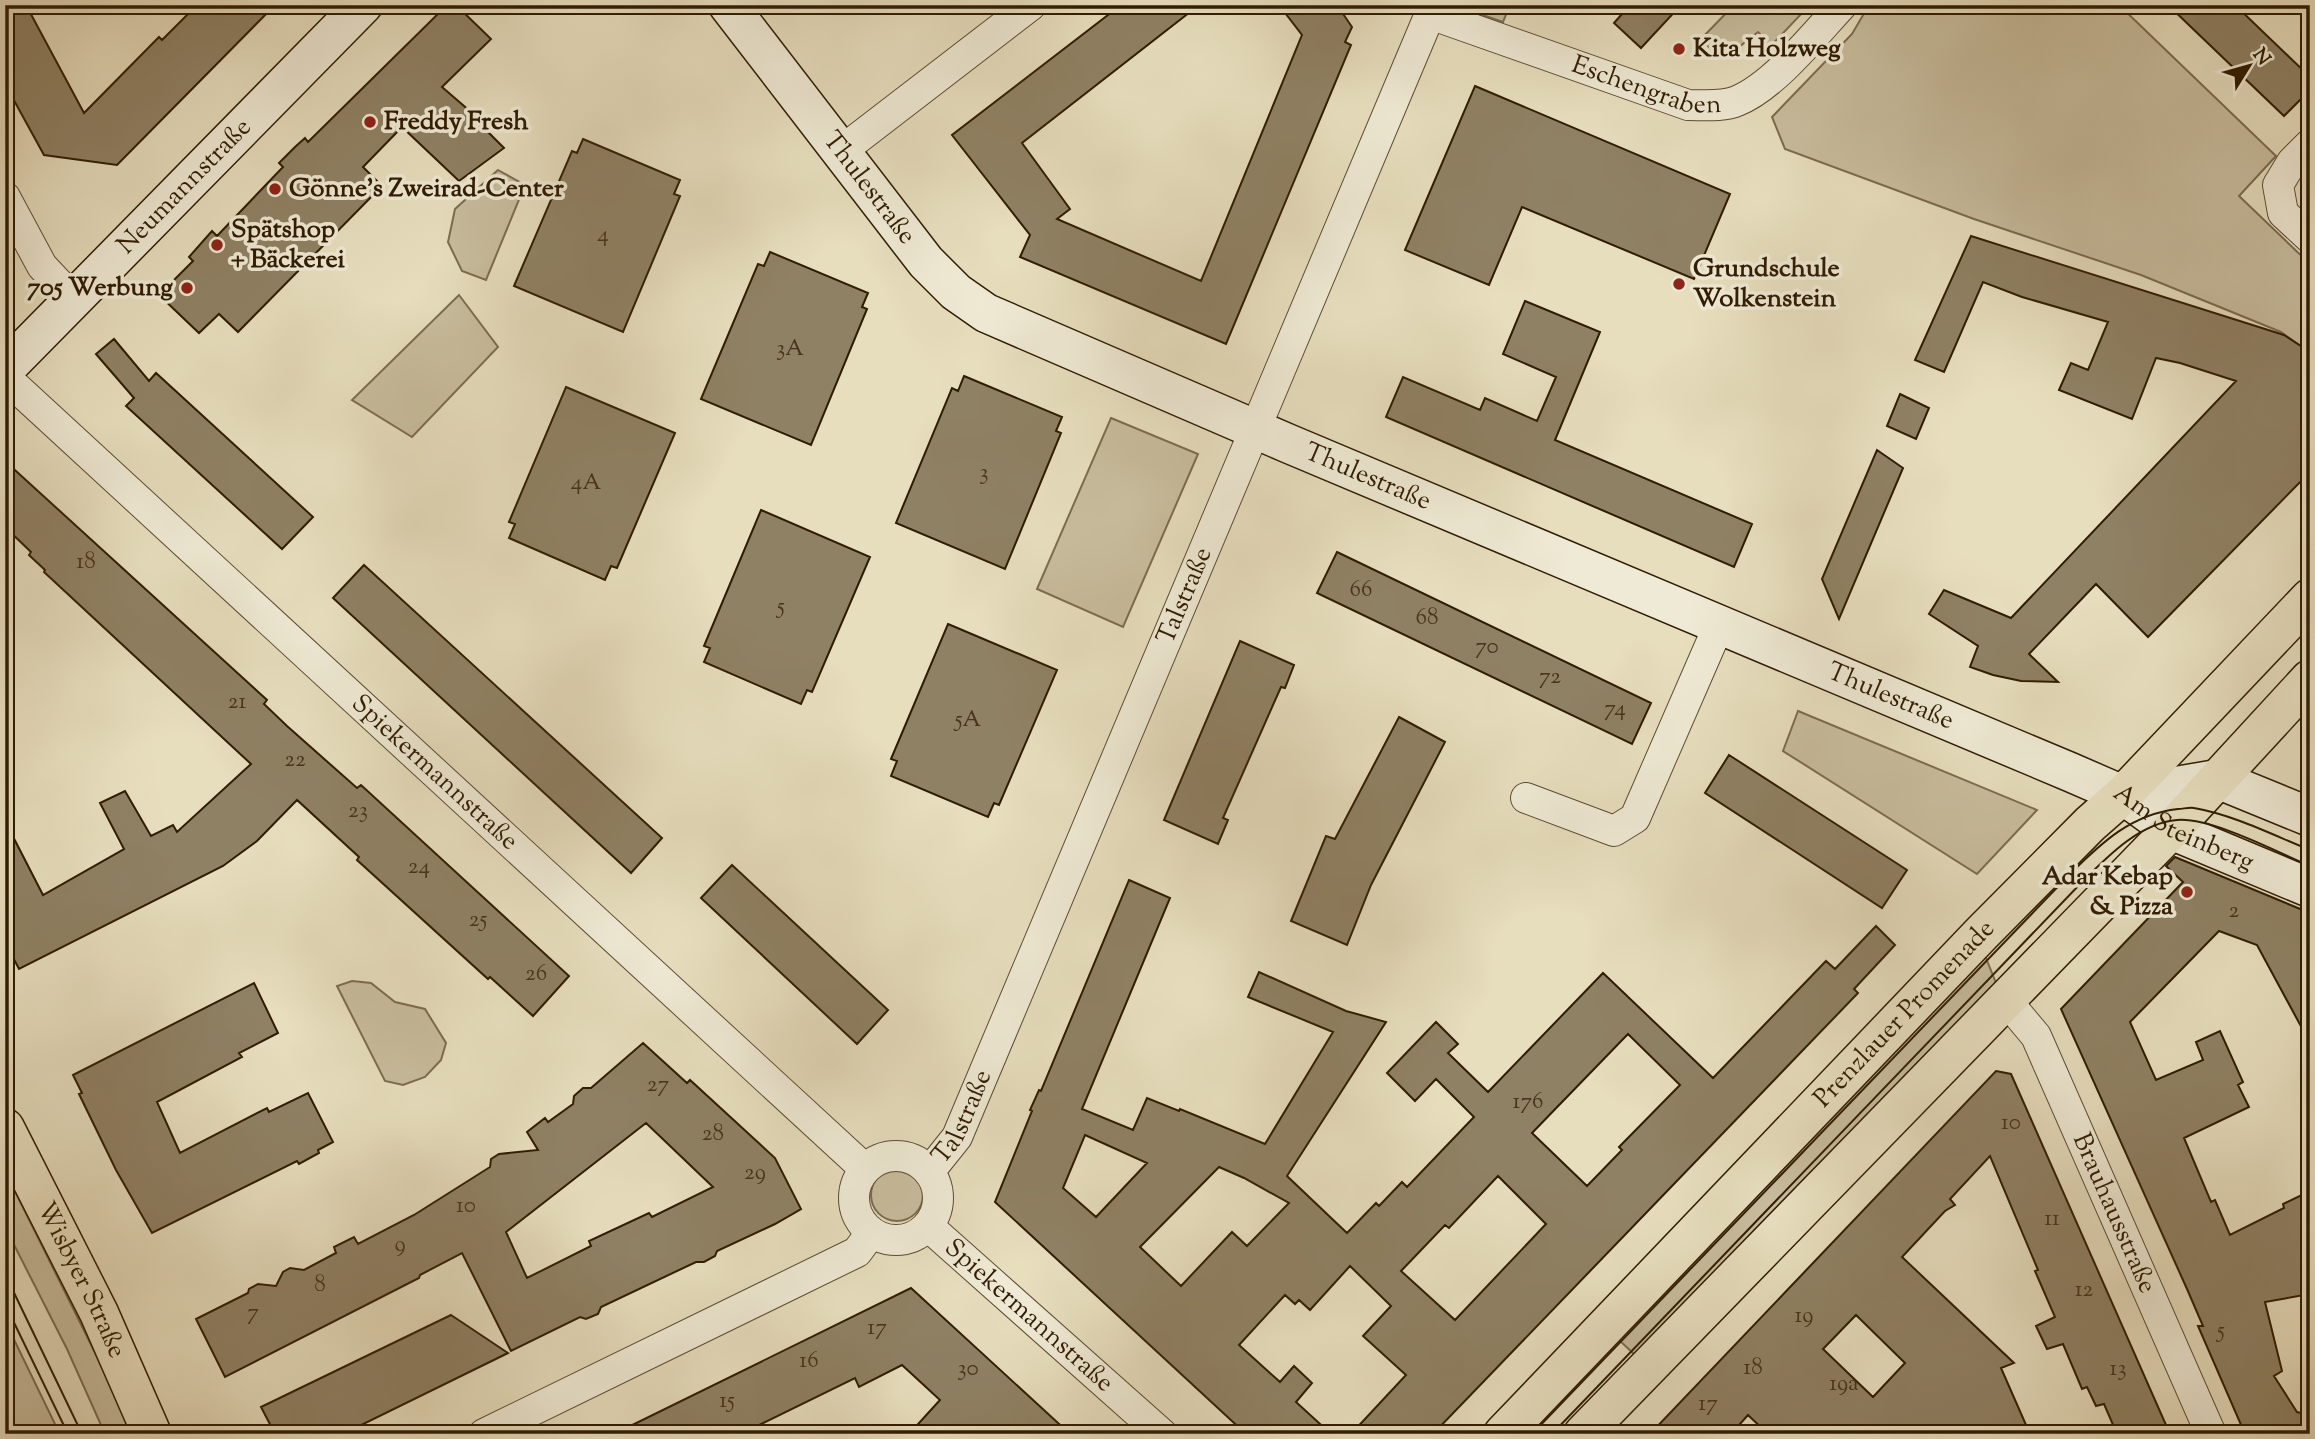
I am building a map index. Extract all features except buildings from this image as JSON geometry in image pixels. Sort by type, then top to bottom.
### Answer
[{"type":"main road","name":"Prenzlauer Promenade","points":[[1503,1434],[1981,934],[2090,824],[2123,795],[2310,598]]},
{"type":"main road","points":[[1583,1434],[2171,830],[2310,679]]},
{"type":"main road","name":"Wisbyer Straße","points":[[5,1128],[99,1313],[152,1434]]},
{"type":"street","name":"Neumannstraße","points":[[5,369],[363,5]]},
{"type":"street","name":"Thulestraße","points":[[728,5],[926,262],[970,304],[1005,322],[1254,429],[2123,795]]},
{"type":"street","points":[[840,152],[1031,5]]},
{"type":"street","name":"Eschengraben","points":[[1430,10],[1688,105],[1715,105],[1735,103],[1768,82],[1842,5]]},
{"type":"street","name":"Talstraße","points":[[929,1172],[957,1137],[1430,10]]},
{"type":"street","points":[[2310,144],[2292,162],[2278,185],[2283,213],[2310,238]]},
{"type":"street","points":[[5,197],[42,266],[74,300]]},
{"type":"street","name":"Spiekermannstraße","points":[[5,377],[865,1169]]},
{"type":"street","points":[[1526,798],[1614,831],[1635,818],[1719,625]]},
{"type":"street","name":"Am Steinberg","points":[[2123,795],[2217,779],[2310,817]]},
{"type":"street","name":"Am Steinberg","points":[[2123,795],[2171,830],[2310,888]]},
{"type":"street","name":"Brauhausstraße","points":[[2005,999],[2036,1036],[2211,1434]]},
{"type":"street","points":[[484,1434],[525,1425],[857,1252],[871,1233],[861,1222],[853,1195],[857,1181],[865,1169],[876,1160],[890,1156],[905,1157],[918,1162],[929,1172]]},
{"type":"street","name":"Spiekermannstraße","points":[[871,1233],[885,1240],[901,1241],[916,1236],[928,1226],[936,1213],[938,1199],[936,1185],[929,1172]]},
{"type":"street","name":"Spiekermannstraße","points":[[928,1226],[1162,1434]]},
{"type":"shaded area","points":[[1510,5],[1503,22],[1459,7]]},
{"type":"shaded area","points":[[1734,5],[1803,5],[1806,9],[1765,52],[1765,39],[1758,32],[1739,47],[1717,53],[1700,40]]},
{"type":"shaded area","points":[[1869,5],[1876,9],[1880,5],[2119,5],[2276,156],[2239,196],[2310,264],[2310,353],[2281,332],[2141,275],[1974,219],[1785,149],[1772,117],[1852,34]]},
{"type":"shaded area","points":[[498,170],[525,185],[486,280],[462,271],[448,242],[455,209]]},
{"type":"shaded area","points":[[459,295],[498,347],[412,437],[352,400]]},
{"type":"shaded area","points":[[1111,418],[1198,454],[1123,627],[1037,589]]},
{"type":"shaded area","points":[[1798,711],[2037,810],[1977,874],[1783,751]]},
{"type":"shaded area","points":[[1984,953],[1996,983],[1636,1356],[1618,1339]]},
{"type":"shaded area","points":[[352,981],[371,983],[395,1002],[425,1009],[446,1043],[441,1060],[425,1077],[403,1085],[385,1081],[337,986]]},
{"type":"shaded area","points":[[897,1169],[907,1171],[915,1177],[921,1185],[921,1205],[915,1213],[907,1219],[897,1221],[887,1219],[879,1213],[873,1205],[871,1195],[873,1185],[879,1177],[887,1171]]},
{"type":"shaded area","points":[[5,1171],[106,1375],[132,1434],[105,1434],[67,1349],[5,1227]]},
{"type":"shaded area","points":[[5,1321],[58,1434],[16,1434],[5,1408]]},
{"type":"tram line","points":[[1532,1434],[2070,874],[2119,831],[2161,812],[2192,808],[2239,820],[2310,850]]},
{"type":"tram line","points":[[1552,1434],[2083,881],[2126,842],[2163,822],[2191,821],[2244,837],[2310,866]]},
{"type":"tram line","points":[[5,1274],[82,1434]]},
{"type":"tram line","points":[[5,1304],[68,1434]]},
{"type":"place","name":"Kita Holzweg","points":[[1679,49]]},
{"type":"place","name":"Freddy Fresh","points":[[370,122]]},
{"type":"place","name":"Gönne's Zweirad-Center","points":[[275,189]]},
{"type":"place","name":"Spätshop + Bäckerei","points":[[217,245]]},
{"type":"place","name":"Grundschule Wolkenstein","points":[[1679,284]]},
{"type":"place","name":"705 Werbung","points":[[187,288]]},
{"type":"place","name":"Adar Kebap & Pizza","points":[[2187,892]]}]
